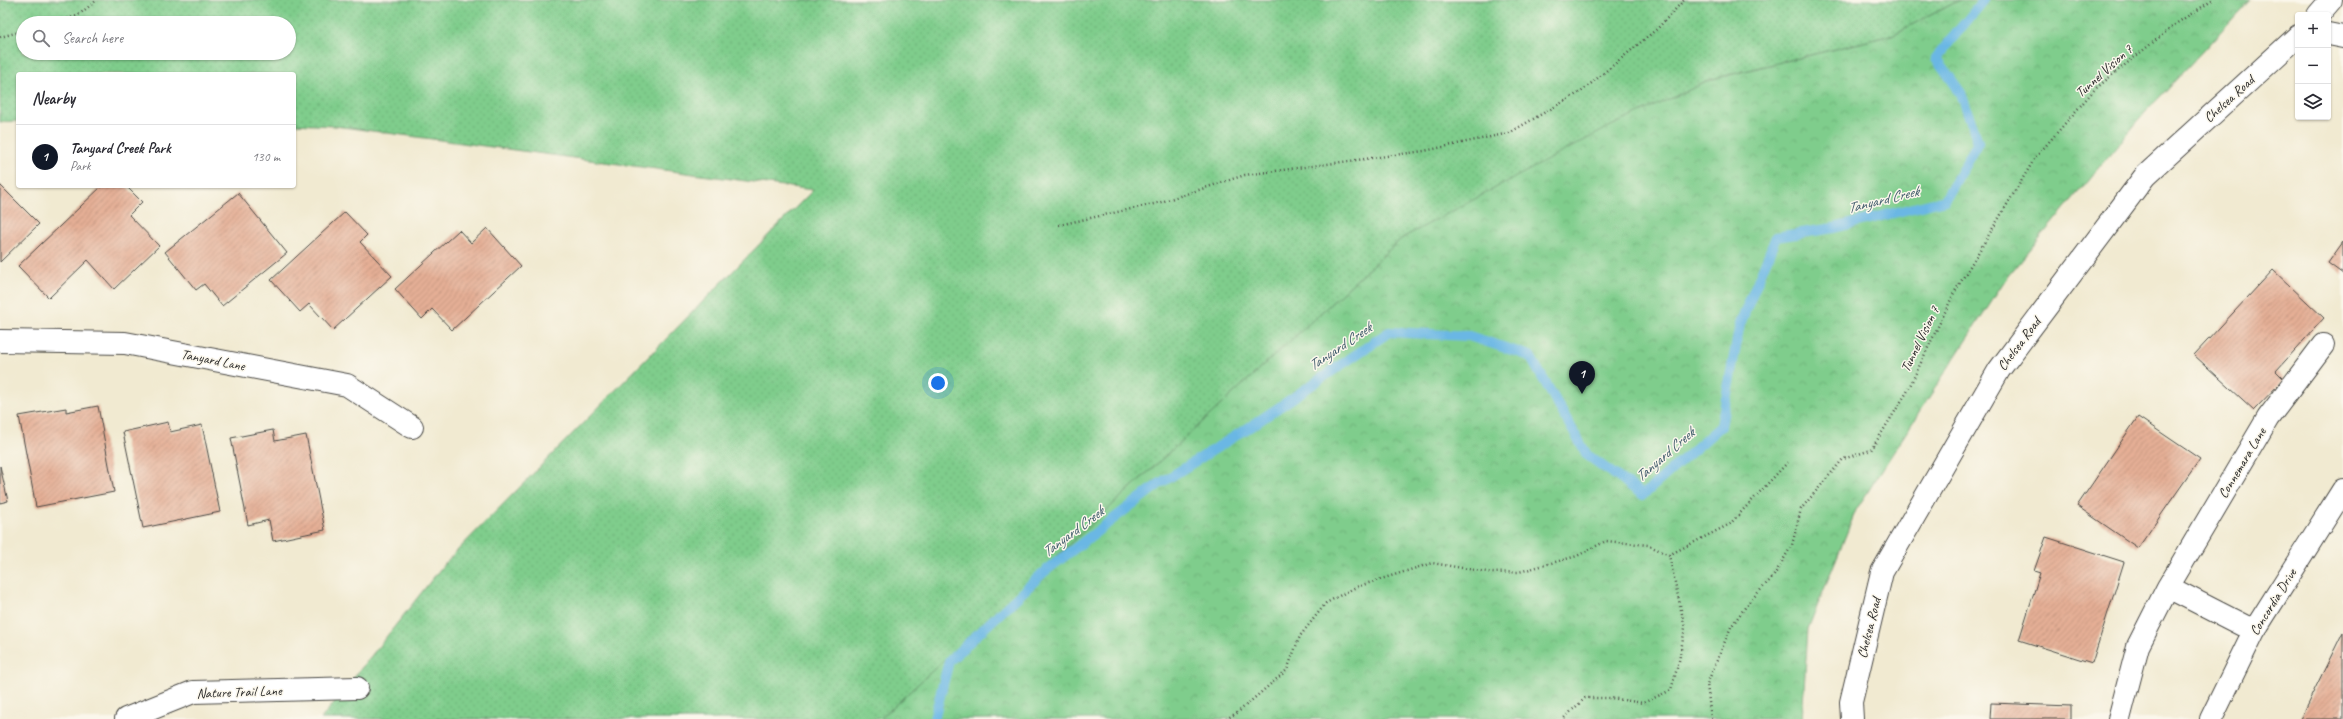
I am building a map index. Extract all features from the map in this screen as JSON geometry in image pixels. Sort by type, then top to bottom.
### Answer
[{"type":"street","points":[[2321,12],[2331,0]]},
{"type":"street","points":[[2331,35],[2343,37]]},
{"type":"street","name":"Chelsea Road","points":[[1852,719],[1851,702],[1882,572],[1998,370],[2145,176],[2295,39]]},
{"type":"street","name":"Tanyard Lane","points":[[0,341],[125,343],[347,385],[412,427]]},
{"type":"street","name":"Connemara Lane","points":[[2119,719],[2138,646],[2168,587],[2268,418],[2323,345]]},
{"type":"street","name":"Concordia Drive","points":[[2211,719],[2254,631],[2343,490]]},
{"type":"street","points":[[2168,587],[2254,631]]},
{"type":"street","name":"Nature Trail Lane","points":[[126,719],[193,692],[356,688]]},
{"type":"path","points":[[77,16],[97,0]]},
{"type":"path","points":[[1059,225],[1158,203],[1245,176],[1424,151],[1509,133],[1582,91],[1658,28],[1684,0]]},
{"type":"path","name":"Tunnel Vision 7","points":[[1711,719],[1707,684],[1731,627],[1749,602],[1774,577],[1792,545],[1801,508],[1843,459],[1871,450],[1907,392],[1954,293],[2035,158],[2095,90],[2177,23],[2213,0]]},
{"type":"path","points":[[0,37],[16,33]]},
{"type":"path","points":[[1669,555],[1730,524],[1788,462]]},
{"type":"path","points":[[1226,719],[1237,713],[1287,670],[1300,636],[1326,603],[1356,587],[1432,564],[1493,574],[1519,572],[1577,556],[1606,541],[1648,545],[1669,555]]},
{"type":"path","points":[[1563,719],[1585,698],[1611,698],[1643,703],[1671,690],[1679,661],[1685,628],[1669,555]]},
{"type":"green space","points":[[0,0],[1960,0],[1892,35],[1712,79],[1402,238],[880,719],[321,719],[445,563],[813,190],[335,126],[296,124],[296,72],[16,72],[16,121],[0,122]]},
{"type":"green space","points":[[1960,0],[2250,0],[2144,114],[2007,277],[1856,510],[1808,629],[1802,719],[880,719],[1402,238],[1611,126],[1713,79],[1892,35]]},
{"type":"building","points":[[0,185],[39,224],[0,262]]},
{"type":"building","points":[[100,188],[128,188],[142,202],[129,215],[159,246],[114,289],[88,260],[49,298],[18,266]]},
{"type":"building","points":[[238,193],[287,253],[222,306],[204,284],[196,290],[165,252]]},
{"type":"building","points":[[345,212],[367,235],[360,242],[392,276],[333,330],[309,304],[300,312],[271,280]]},
{"type":"building","points":[[487,228],[521,266],[452,330],[432,309],[422,319],[395,289],[459,230],[471,243]]},
{"type":"building","points":[[2343,242],[2343,274],[2328,263]]},
{"type":"building","points":[[2273,270],[2324,318],[2276,371],[2284,379],[2254,410],[2194,355]]},
{"type":"building","points":[[98,406],[114,492],[36,507],[19,416],[66,408],[66,412]]},
{"type":"building","points":[[2138,417],[2200,459],[2138,548],[2077,506]]},
{"type":"building","points":[[168,422],[170,432],[202,425],[220,512],[143,528],[123,432]]},
{"type":"building","points":[[273,430],[275,441],[306,435],[325,530],[273,541],[269,520],[248,525],[231,438]]},
{"type":"building","points":[[0,466],[8,501],[0,503]]},
{"type":"building","points":[[2046,537],[2124,562],[2092,663],[2019,640],[2040,573],[2034,571]]},
{"type":"building","points":[[2343,632],[2343,719],[2300,719]]},
{"type":"building","points":[[1991,703],[2071,706],[2071,719],[1990,719]]},
{"type":"waterway","name":"Tanyard Creek","points":[[934,719],[949,661],[1044,572],[1159,484],[1256,423],[1389,332],[1469,336],[1530,356],[1587,455],[1643,495],[1721,426],[1740,324],[1776,237],[1834,228],[1945,200],[1978,142],[1961,93],[1936,58],[1984,0]]},
{"type":"place","name":"Tanyard Creek Park","points":[[1582,394]]}]
